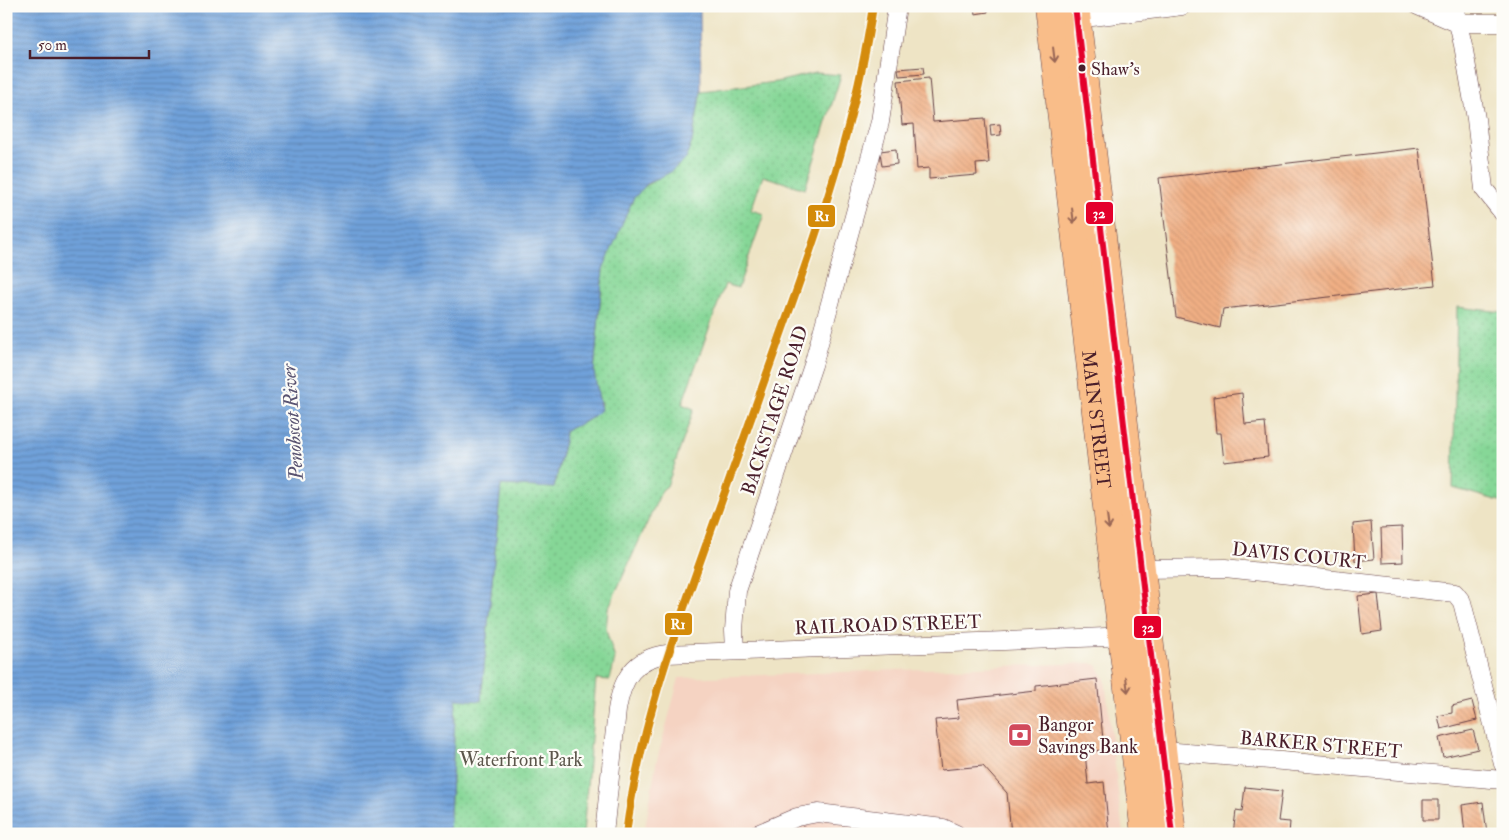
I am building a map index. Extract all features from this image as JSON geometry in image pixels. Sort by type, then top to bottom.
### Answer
[{"type":"main road","name":"MAIN STREET","points":[[1062,13],[1139,569],[1134,636]]},
{"type":"main road","name":"MAIN STREET","points":[[1062,13],[1148,751],[1145,834]]},
{"type":"main road","name":"MAIN STREET","points":[[1148,751],[1172,834]]},
{"type":"street","name":"BACKSTAGE ROAD","points":[[735,651],[734,630],[737,591],[813,365],[880,122],[896,6]]},
{"type":"street","points":[[1062,13],[1182,6]]},
{"type":"street","points":[[1418,6],[1503,24]]},
{"type":"street","points":[[1455,14],[1463,45],[1476,119],[1484,189],[1501,212]]},
{"type":"street","name":"DAVIS COURT","points":[[1139,569],[1225,568],[1455,593],[1462,602],[1503,764]]},
{"type":"street","name":"RAILROAD STREET","points":[[604,834],[617,705],[623,684],[634,667],[648,658],[660,655],[735,651],[1134,636]]},
{"type":"street","name":"BARKER STREET","points":[[1148,751],[1503,780]]},
{"type":"street","points":[[757,834],[797,817],[825,813],[943,828],[956,834]]},
{"type":"shaded area","points":[[1090,663],[1097,665],[1105,679],[1123,834],[644,834],[656,764],[679,678]]},
{"type":"green space","name":"Waterfront Park","points":[[816,73],[841,75],[805,189],[763,176],[751,210],[764,214],[738,288],[725,284],[682,404],[694,409],[667,486],[662,490],[608,609],[606,630],[615,659],[610,680],[596,679],[583,834],[449,834],[456,699],[481,700],[501,484],[554,488],[565,431],[590,419],[601,405],[595,385],[594,372],[603,269],[609,251],[633,199],[641,189],[686,159],[692,141],[701,91],[776,82]]},
{"type":"green space","points":[[1457,307],[1503,312],[1503,502],[1453,488]]},
{"type":"water","name":"Penobscot River","points":[[6,6],[700,6],[701,91],[692,141],[686,159],[669,173],[648,183],[633,199],[603,269],[594,372],[601,410],[590,419],[565,431],[554,488],[501,485],[481,701],[456,699],[449,834],[6,834]]},
{"type":"building","points":[[974,6],[987,6],[988,12],[975,14]]},
{"type":"building","points":[[923,67],[924,74],[899,76],[898,69]]},
{"type":"building","points":[[929,78],[933,122],[985,118],[989,163],[976,164],[977,175],[929,179],[929,168],[917,169],[914,124],[902,125],[898,81]]},
{"type":"building","points":[[1000,124],[1001,135],[991,136],[990,125]]},
{"type":"building","points":[[1419,148],[1435,285],[1223,309],[1220,328],[1176,317],[1159,178]]},
{"type":"building","points":[[896,149],[897,164],[882,166],[880,151]]},
{"type":"building","points":[[1242,393],[1245,424],[1265,422],[1268,457],[1224,462],[1221,433],[1216,433],[1213,397]]},
{"type":"building","points":[[1371,522],[1374,559],[1355,561],[1353,524]]},
{"type":"building","points":[[1402,527],[1403,562],[1382,563],[1381,528]]},
{"type":"building","points":[[1378,594],[1382,631],[1362,634],[1358,596]]},
{"type":"building","name":"Bangor Savings Bank","points":[[1097,679],[1104,750],[1085,752],[1088,784],[1104,782],[1109,834],[1011,834],[1007,793],[983,766],[941,770],[935,720],[959,718],[957,700],[1036,691],[1036,686]]},
{"type":"building","points":[[1472,701],[1477,720],[1441,729],[1438,716],[1452,713],[1452,706]]},
{"type":"building","points":[[1473,730],[1478,749],[1443,757],[1439,738]]},
{"type":"building","points":[[1245,787],[1282,791],[1278,821],[1290,822],[1289,834],[1233,834],[1236,811],[1242,812]]},
{"type":"building","points":[[1423,800],[1438,800],[1438,820],[1423,820]]},
{"type":"building","points":[[1483,802],[1487,834],[1465,834],[1462,805]]},
{"type":"transit line","name":"R1","points":[[626,834],[639,760],[669,652],[826,204],[858,87],[873,6]]},
{"type":"transit line","name":"32","points":[[1075,6],[1172,834]]},
{"type":"place","name":"Shaw's","points":[[1082,68]]},
{"type":"place","name":"Bangor Savings Bank","points":[[1020,735]]}]
